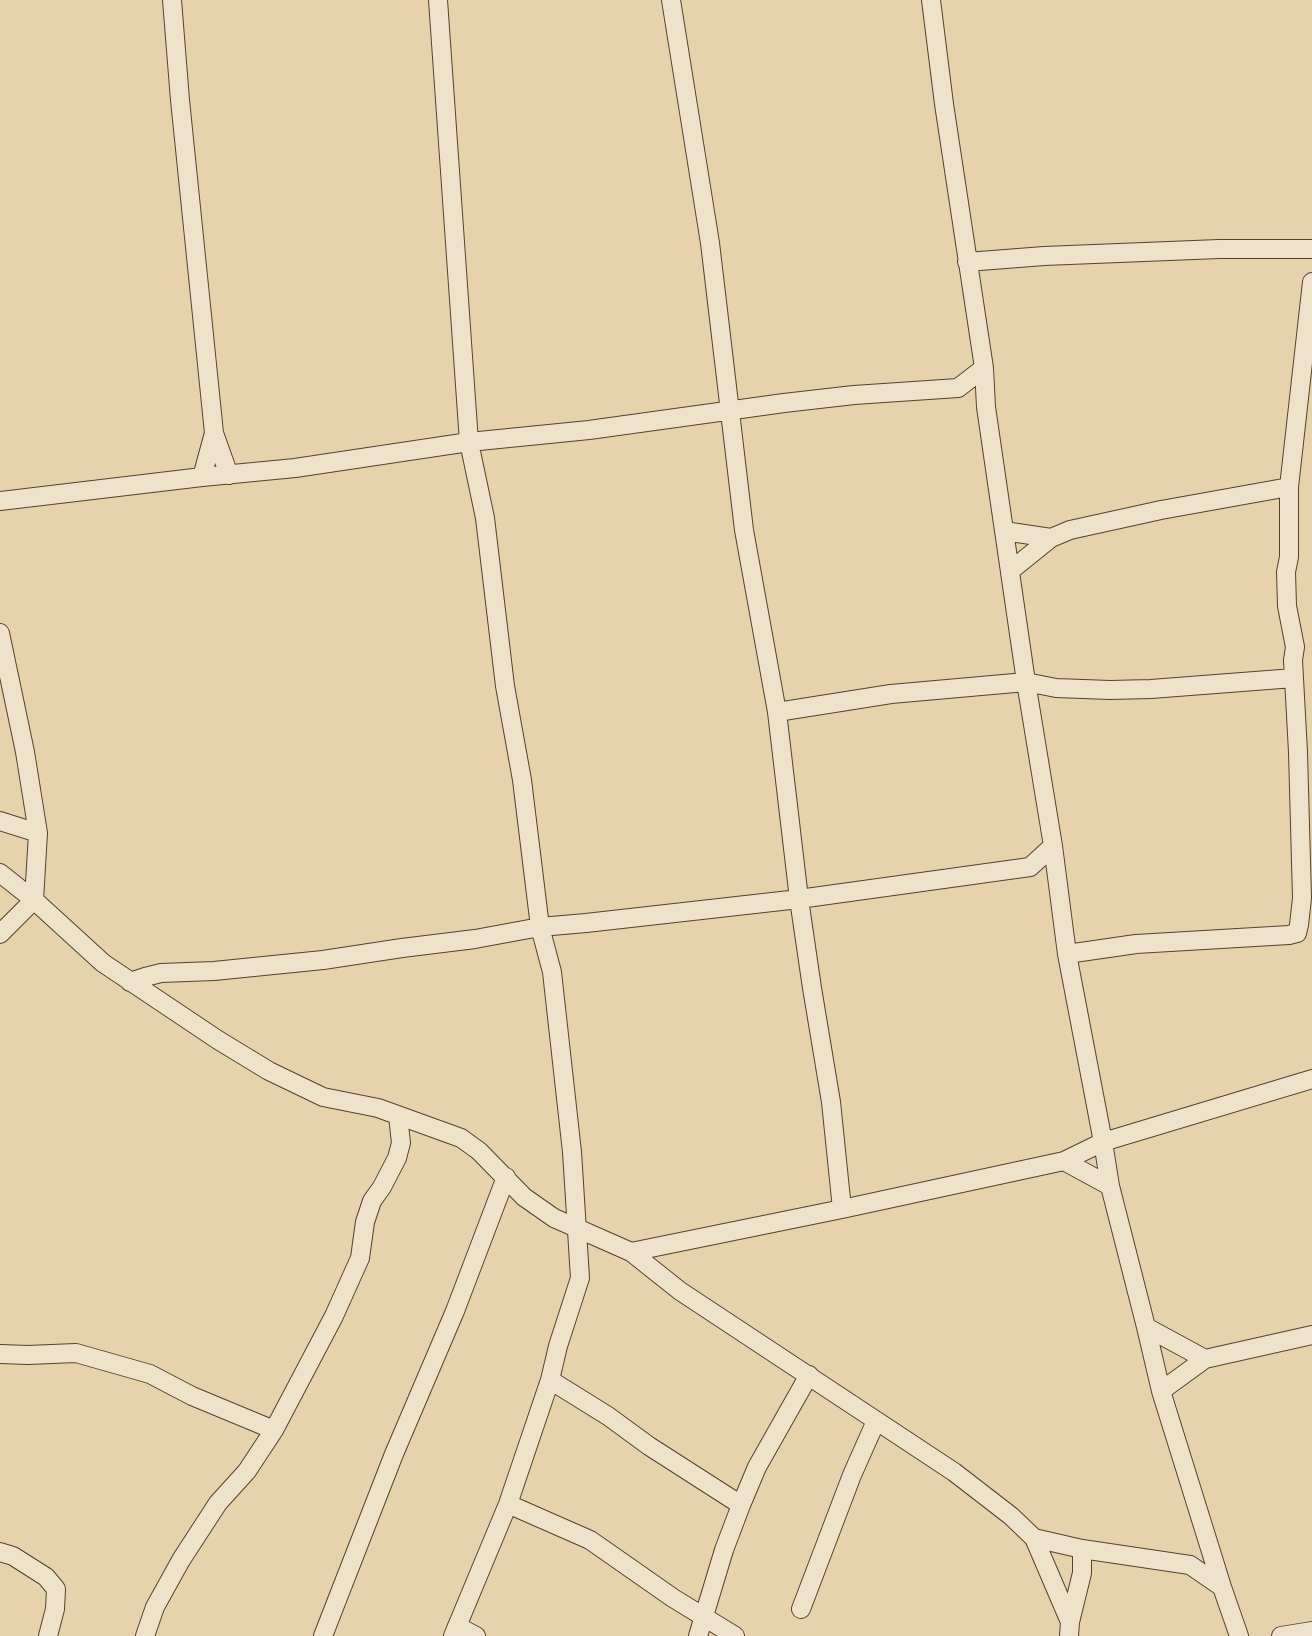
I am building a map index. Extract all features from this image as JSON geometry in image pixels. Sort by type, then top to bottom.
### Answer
[{"type":"street","points":[[172,0],[180,100],[214,433],[229,475]]},
{"type":"street","points":[[438,0],[469,442],[485,518],[505,686],[522,780],[540,927],[552,972],[567,1099],[580,1278],[558,1346],[550,1380],[508,1504],[455,1631],[476,1636]]},
{"type":"street","points":[[671,0],[710,243],[744,530],[777,712],[799,898],[812,988],[832,1102],[842,1210]]},
{"type":"street","points":[[931,0],[944,104],[984,368],[986,407],[1026,682],[1053,846],[1067,954],[1104,1142],[1110,1186],[1146,1327],[1160,1391],[1239,1636]]},
{"type":"street","points":[[967,262],[1054,256],[1219,249],[1312,249]]},
{"type":"street","points":[[1067,954],[1136,944],[1297,933],[1302,898],[1293,660],[1295,647],[1289,622],[1286,572],[1289,557],[1289,487],[1312,282]]},
{"type":"street","points":[[0,501],[295,468],[469,442],[589,430],[854,395],[958,388],[984,368]]},
{"type":"street","points":[[958,388],[986,407]]},
{"type":"street","points":[[202,477],[214,433]]},
{"type":"street","points":[[1010,571],[1051,538],[1070,530],[1094,523],[1160,510],[1289,487]]},
{"type":"street","points":[[1004,531],[1051,538]]},
{"type":"street","points":[[0,633],[25,752],[38,833],[34,900],[0,934]]},
{"type":"street","points":[[777,712],[891,694],[1026,682],[1056,688],[1110,690],[1151,689],[1294,678]]},
{"type":"street","points":[[0,821],[38,833]]},
{"type":"street","points":[[130,982],[162,973],[214,971],[323,960],[475,939],[540,927],[799,898],[1030,867],[1053,846]]},
{"type":"street","points":[[1030,867],[1059,887]]},
{"type":"street","points":[[0,873],[34,900],[103,963],[218,1040],[269,1071],[323,1097],[378,1108],[461,1138],[479,1151],[524,1197],[554,1218],[631,1252],[680,1291],[954,1472],[1011,1516],[1034,1538],[1070,1629]]},
{"type":"street","points":[[631,1252],[842,1210],[1064,1161],[1104,1142],[1312,1079]]},
{"type":"street","points":[[145,1636],[155,1607],[182,1560],[218,1503],[247,1471],[274,1430],[334,1316],[360,1258],[365,1222],[372,1201],[382,1187],[397,1158],[401,1143],[398,1116]]},
{"type":"street","points":[[1064,1161],[1110,1186]]},
{"type":"street","points":[[323,1636],[394,1454],[455,1311],[506,1177]]},
{"type":"street","points":[[1146,1327],[1205,1360]]},
{"type":"street","points":[[1160,1391],[1205,1360],[1312,1335]]},
{"type":"street","points":[[0,1354],[81,1354],[150,1374],[192,1396],[274,1430]]},
{"type":"street","points":[[698,1636],[741,1504],[757,1467],[808,1375]]},
{"type":"street","points":[[550,1380],[741,1504]]},
{"type":"street","points":[[801,1609],[845,1493],[876,1421]]},
{"type":"street","points":[[508,1504],[590,1540],[673,1598],[735,1636]]},
{"type":"street","points":[[1034,1538],[1082,1549],[1190,1565],[1222,1586]]},
{"type":"street","points":[[1190,1565],[1209,1544]]},
{"type":"street","points":[[1070,1629],[1082,1573],[1082,1549]]},
{"type":"street","points":[[0,1552],[13,1556],[46,1577],[56,1589],[55,1609],[48,1636]]},
{"type":"street","points":[[1281,1636],[1312,1631]]}]
